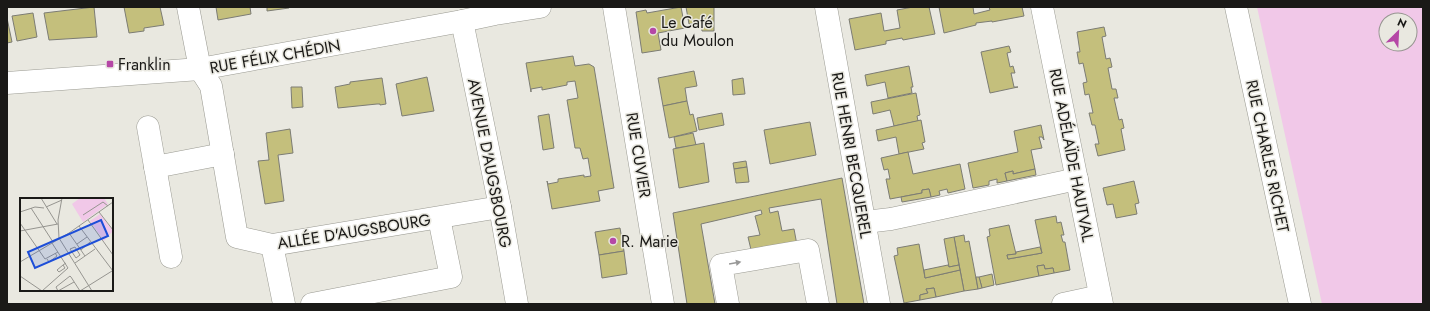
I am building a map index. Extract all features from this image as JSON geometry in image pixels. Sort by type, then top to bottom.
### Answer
[{"type":"street","points":[[188,7],[200,69]]},
{"type":"street","name":"RUE FÉLIX CHÉDIN","points":[[7,83],[200,69],[462,21],[495,10],[540,7]]},
{"type":"street","name":"RUE CUVIER","points":[[614,7],[663,304]]},
{"type":"street","name":"RUE HENRI BECQUEREL","points":[[826,7],[879,304]]},
{"type":"street","name":"RUE ADÉLAÏDE HAUTVAL","points":[[1042,7],[1101,300]]},
{"type":"street","name":"RUE CHARLES RICHET","points":[[1236,7],[1300,304]]},
{"type":"street","name":"AVENUE D'AUGSBOURG","points":[[462,21],[500,207],[517,304]]},
{"type":"street","name":"ALLÉE D'AUGSBOURG","points":[[200,69],[211,86],[237,237],[272,245],[500,207]]},
{"type":"street","points":[[148,126],[171,257]]},
{"type":"street","points":[[155,167],[223,154]]},
{"type":"street","points":[[865,222],[891,219],[1077,179]]},
{"type":"street","points":[[312,304],[451,277],[439,218]]},
{"type":"street","points":[[272,245],[284,304]]},
{"type":"street","points":[[728,304],[721,265],[808,250],[818,304]]},
{"type":"street","points":[[1063,304],[1101,300]]},
{"type":"shaded area","points":[[1257,7],[1423,7],[1423,304],[1322,304]]},
{"type":"building","points":[[94,7],[97,37],[49,40],[44,13]]},
{"type":"building","points":[[124,7],[160,7],[164,25],[144,28],[144,31],[129,33]]},
{"type":"building","points":[[216,7],[250,7],[251,14],[218,20]]},
{"type":"building","points":[[267,7],[289,7],[289,8],[267,11]]},
{"type":"building","name":"Le Café du Moulon","points":[[681,7],[685,28],[658,33],[661,50],[642,53],[636,12],[646,10],[647,13]]},
{"type":"building","points":[[686,7],[714,7],[714,31],[702,31],[701,23],[689,24]]},
{"type":"building","points":[[913,7],[929,7],[935,34],[903,40],[902,38],[886,41],[886,44],[855,50],[849,19],[881,13],[884,31],[900,28],[897,10]]},
{"type":"building","points":[[939,7],[973,7],[974,14],[990,10],[989,7],[1022,7],[1024,16],[992,22],[976,23],[976,25],[944,33]]},
{"type":"building","points":[[33,13],[37,37],[17,41],[12,16]]},
{"type":"building","points":[[7,18],[12,42],[7,43]]},
{"type":"building","points":[[1104,27],[1106,36],[1102,37],[1106,59],[1110,58],[1112,67],[1108,68],[1112,89],[1116,89],[1118,98],[1114,98],[1119,120],[1122,119],[1124,128],[1121,129],[1125,150],[1098,156],[1095,144],[1099,144],[1095,125],[1092,125],[1089,113],[1093,113],[1089,94],[1085,95],[1083,83],[1087,82],[1083,63],[1079,64],[1077,52],[1080,52],[1077,32]]},
{"type":"building","points":[[1009,46],[1011,52],[1007,53],[1010,67],[1013,66],[1015,73],[1011,73],[1014,87],[1018,87],[990,93],[981,52]]},
{"type":"building","points":[[573,56],[575,66],[589,64],[594,67],[614,188],[598,191],[600,201],[552,209],[547,181],[548,184],[558,182],[558,179],[584,175],[584,177],[591,176],[588,158],[583,159],[580,148],[575,148],[567,100],[578,98],[575,81],[567,82],[567,85],[542,90],[542,87],[531,89],[531,92],[526,63]]},
{"type":"building","points":[[909,66],[913,87],[911,87],[912,93],[888,98],[885,82],[867,86],[865,75]]},
{"type":"building","points":[[694,71],[697,86],[685,88],[687,101],[663,106],[658,78]]},
{"type":"building","points":[[427,77],[434,111],[402,116],[396,84]]},
{"type":"building","points":[[382,78],[386,104],[338,108],[335,87],[350,84],[350,82]]},
{"type":"building","points":[[743,78],[745,94],[733,95],[732,80]]},
{"type":"building","points":[[291,87],[302,87],[303,107],[292,108]]},
{"type":"building","points":[[916,93],[920,115],[917,116],[918,121],[894,126],[890,110],[873,114],[871,102]]},
{"type":"building","points":[[687,101],[690,115],[693,114],[697,131],[669,138],[663,106]]},
{"type":"building","points":[[722,113],[724,125],[699,130],[697,118]]},
{"type":"building","points":[[549,114],[554,148],[543,150],[538,116]]},
{"type":"building","points":[[921,120],[925,142],[922,143],[924,149],[899,154],[896,137],[878,141],[876,130]]},
{"type":"building","points":[[810,122],[816,155],[770,164],[764,130]]},
{"type":"building","points":[[1041,125],[1044,140],[1042,137],[1039,137],[1042,148],[1031,150],[1035,169],[1013,174],[1013,171],[1005,173],[1007,181],[997,183],[997,179],[989,181],[989,185],[973,188],[968,163],[1018,152],[1014,131]]},
{"type":"building","points":[[290,129],[293,153],[278,155],[284,201],[265,204],[258,161],[269,160],[266,133]]},
{"type":"building","points":[[693,133],[696,145],[676,148],[674,137]]},
{"type":"building","points":[[704,143],[709,182],[679,188],[673,149]]},
{"type":"building","points":[[908,152],[913,174],[960,164],[965,189],[948,193],[947,189],[939,191],[940,195],[931,197],[929,189],[922,190],[922,193],[890,199],[886,179],[890,179],[888,169],[884,170],[881,158]]},
{"type":"building","points":[[746,161],[747,167],[734,169],[733,163]]},
{"type":"building","points":[[747,167],[749,182],[736,183],[734,169]]},
{"type":"building","points":[[1035,169],[1036,175],[1007,181],[1005,173],[1013,171],[1013,174]]},
{"type":"building","points":[[842,178],[864,304],[837,304],[821,199],[769,208],[770,213],[778,211],[782,231],[794,229],[797,245],[752,254],[748,237],[760,235],[755,216],[762,214],[761,210],[701,224],[715,304],[687,304],[673,213]]},
{"type":"building","points":[[1134,181],[1139,203],[1135,204],[1137,214],[1116,218],[1113,204],[1107,205],[1103,188]]},
{"type":"building","points":[[929,189],[931,197],[902,202],[901,197],[922,193],[922,190]]},
{"type":"building","points":[[1056,216],[1057,223],[1061,222],[1064,235],[1061,235],[1063,242],[1065,242],[1070,270],[1054,273],[1053,268],[1045,269],[1044,265],[1037,266],[1039,276],[996,285],[987,237],[990,236],[989,229],[1009,225],[1016,254],[1007,255],[1008,259],[1042,253],[1035,220]]},
{"type":"building","points":[[620,228],[624,251],[599,255],[595,232]]},
{"type":"building","points":[[964,235],[965,242],[969,241],[978,289],[964,291],[954,237]]},
{"type":"building","points":[[954,237],[959,265],[949,267],[944,239]]},
{"type":"building","points":[[919,244],[925,278],[960,270],[964,291],[936,297],[934,288],[926,289],[928,293],[920,295],[920,300],[904,303],[894,256],[898,255],[897,248]]},
{"type":"building","points":[[1040,247],[1042,253],[1008,259],[1007,255]]},
{"type":"building","points":[[624,251],[627,274],[602,278],[599,255]]},
{"type":"building","points":[[948,265],[949,267],[959,265],[960,270],[925,278],[924,270]]},
{"type":"building","points":[[1044,265],[1045,269],[1053,268],[1054,273],[1039,276],[1037,266]]},
{"type":"building","points":[[992,274],[994,285],[982,288],[979,277]]},
{"type":"building","points":[[976,277],[979,277],[982,288],[978,289]]},
{"type":"building","points":[[934,288],[936,297],[920,300],[920,295],[928,293],[926,289]]},
{"type":"place","name":"Le Café du Moulon","points":[[653,31]]},
{"type":"place","name":"Franklin","points":[[110,64]]},
{"type":"place","name":"R. Marie","points":[[613,241]]}]
